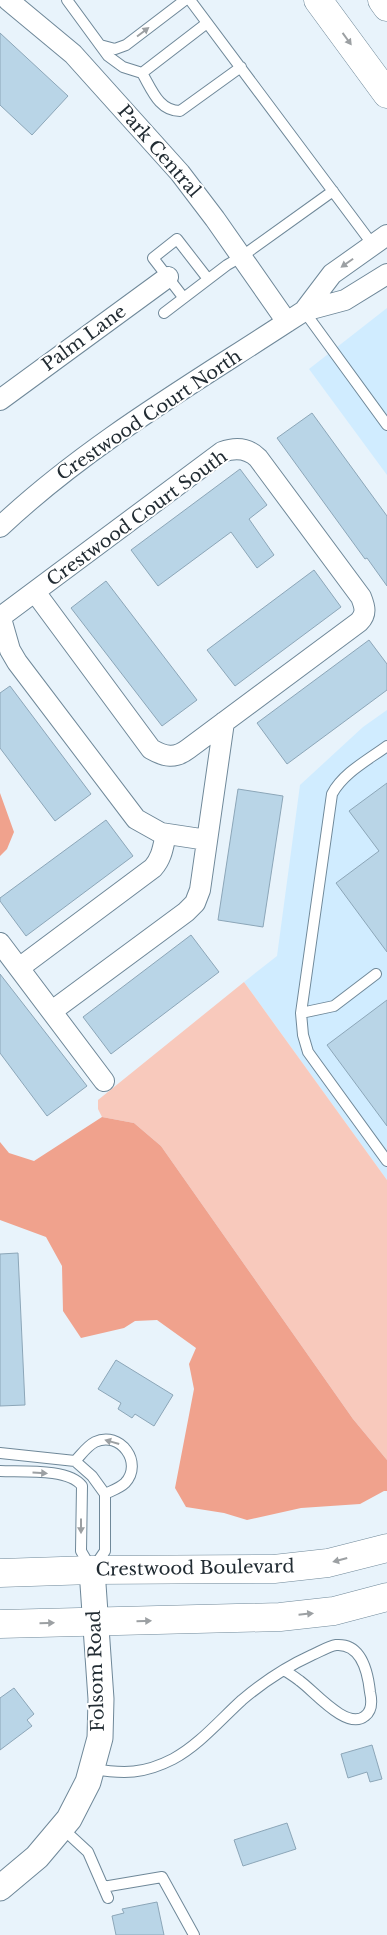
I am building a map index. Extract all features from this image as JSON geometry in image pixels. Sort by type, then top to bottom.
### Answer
[{"type":"main road","points":[[318,0],[387,94]]},
{"type":"main road","points":[[382,0],[387,7]]},
{"type":"main road","name":"Crestwood Boulevard","points":[[0,1572],[274,1569],[328,1563],[387,1548]]},
{"type":"main road","points":[[0,1624],[280,1617],[334,1611],[387,1597]]},
{"type":"street","name":"Park Central","points":[[8,0],[73,54],[180,173],[241,257],[295,317]]},
{"type":"street","name":"Crestwood Court North","points":[[295,317],[332,274],[380,240]]},
{"type":"street","name":"Crestwood Court North","points":[[0,527],[26,503],[104,442],[295,317],[345,300],[387,274]]},
{"type":"street","name":"Palm Lane","points":[[0,400],[168,277]]},
{"type":"street","name":"Crestwood Court South","points":[[35,592],[151,749],[161,755],[170,757],[180,755],[359,622],[364,617],[365,611],[361,597],[253,453],[238,448],[222,452],[1,616],[10,650],[17,662],[136,819],[151,829],[166,834],[207,840]]},
{"type":"street","points":[[52,1011],[186,912],[198,898],[224,722]]},
{"type":"street","points":[[19,968],[159,862],[166,834]]},
{"type":"street","points":[[0,943],[104,1081]]},
{"type":"street","name":"Folsom Road","points":[[0,1888],[37,1857],[69,1819],[92,1769],[100,1738],[101,1699],[92,1570]]},
{"type":"lane","points":[[67,0],[108,56],[124,67],[142,73],[158,101],[170,111],[180,111],[240,68]]},
{"type":"lane","points":[[100,45],[115,49],[126,45],[185,0]]},
{"type":"lane","points":[[190,0],[333,191],[380,240]]},
{"type":"lane","points":[[142,73],[207,23]]},
{"type":"lane","points":[[164,313],[227,265],[333,191]]},
{"type":"lane","points":[[183,297],[153,258],[177,239],[208,279]]},
{"type":"lane","points":[[295,317],[387,425]]},
{"type":"lane","points":[[387,746],[344,778],[336,786],[332,794],[301,1013],[303,1035],[308,1052],[387,1161]]},
{"type":"lane","points":[[301,1013],[334,1006],[376,974]]},
{"type":"lane","points":[[75,1461],[95,1442],[105,1439],[114,1440],[125,1447],[130,1454],[132,1467],[130,1476],[118,1488],[104,1494]]},
{"type":"lane","points":[[0,1453],[75,1461],[92,1476],[104,1494],[105,1551],[92,1570],[81,1550],[82,1486],[78,1480],[64,1474],[0,1471]]},
{"type":"lane","points":[[92,1769],[116,1773],[131,1773],[145,1771],[174,1758],[244,1699],[284,1670],[301,1660],[337,1645],[350,1648],[359,1655],[366,1667],[371,1694],[371,1710],[366,1716],[358,1720],[349,1720],[336,1712],[284,1670]]},
{"type":"lane","points":[[62,1828],[88,1852],[108,1898]]},
{"type":"lane","points":[[103,1887],[162,1878],[194,1935]]},
{"type":"shaded area","points":[[387,308],[387,475],[309,369]]},
{"type":"shaded area","points":[[387,710],[387,1180],[244,982],[277,956],[300,785],[363,727]]},
{"type":"shaded area","points":[[0,793],[14,832],[7,849],[0,856]]},
{"type":"shaded area","points":[[244,982],[387,1180],[387,1460],[353,1419],[161,1146],[134,1123],[102,1117],[98,1109],[98,1100]]},
{"type":"shaded area","points":[[102,1117],[134,1123],[161,1146],[353,1419],[387,1460],[387,1491],[360,1504],[301,1508],[247,1520],[224,1513],[186,1507],[175,1488],[194,1389],[189,1364],[196,1348],[157,1320],[135,1321],[124,1328],[81,1338],[63,1311],[62,1266],[46,1237],[0,1220],[0,1142],[9,1153],[34,1161]]},
{"type":"building","points":[[0,33],[68,96],[32,135],[0,105]]},
{"type":"building","points":[[312,413],[387,516],[387,586],[367,558],[365,559],[277,438]]},
{"type":"building","points":[[240,469],[267,505],[249,519],[274,555],[257,568],[231,532],[158,586],[131,550]]},
{"type":"building","points":[[314,570],[341,607],[235,686],[207,650]]},
{"type":"building","points":[[106,581],[197,700],[162,726],[71,608]]},
{"type":"building","points":[[369,640],[387,664],[387,690],[287,764],[257,723]]},
{"type":"building","points":[[10,686],[91,794],[55,821],[0,748],[0,693]]},
{"type":"building","points":[[387,783],[387,952],[336,883],[379,851],[349,811]]},
{"type":"building","points":[[238,789],[283,796],[263,927],[218,920]]},
{"type":"building","points":[[106,820],[133,856],[26,936],[0,901],[0,898]]},
{"type":"building","points":[[191,935],[219,972],[111,1054],[83,1017]]},
{"type":"building","points":[[0,974],[87,1086],[47,1116],[0,1053]]},
{"type":"building","points":[[387,1000],[387,1126],[327,1045]]},
{"type":"building","points":[[18,1253],[25,1405],[0,1406],[0,1254]]},
{"type":"building","points":[[116,1360],[173,1395],[154,1426],[135,1414],[132,1418],[118,1409],[121,1403],[98,1389]]},
{"type":"building","points":[[14,1688],[34,1714],[27,1720],[32,1726],[0,1750],[0,1698]]},
{"type":"building","points":[[372,1745],[382,1779],[370,1782],[367,1772],[348,1778],[341,1754]]},
{"type":"building","points":[[287,1823],[296,1849],[243,1866],[234,1840]]},
{"type":"building","points":[[157,1902],[164,1935],[116,1935],[112,1916],[124,1913],[122,1909]]}]
